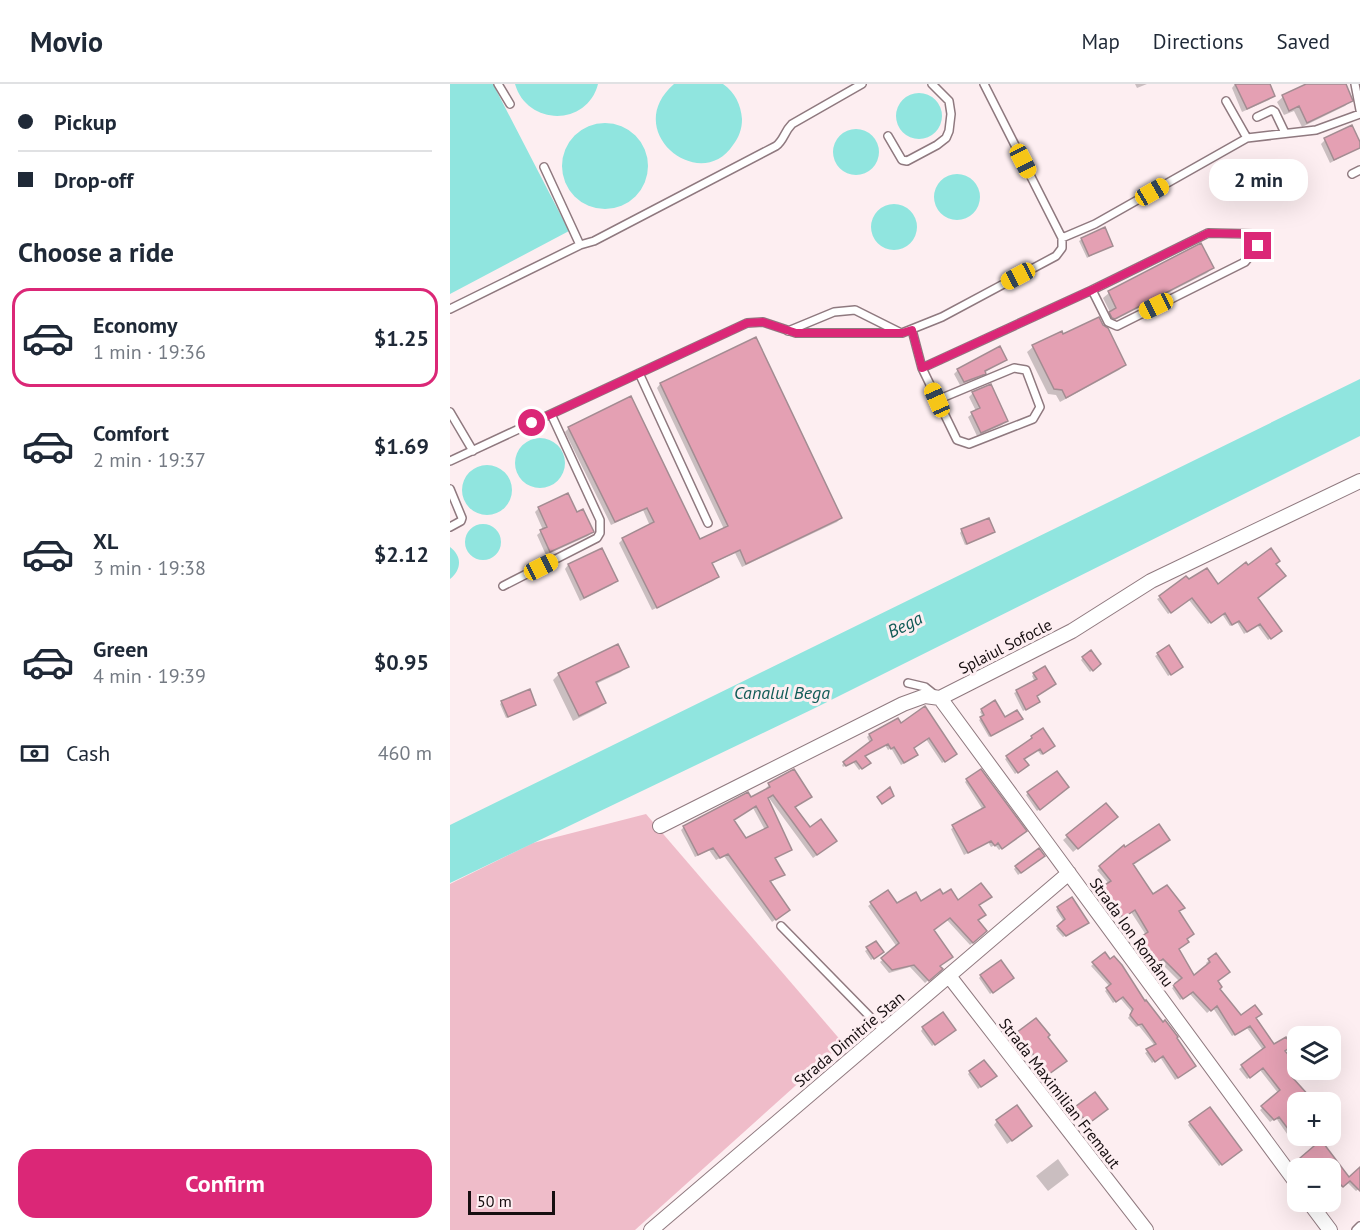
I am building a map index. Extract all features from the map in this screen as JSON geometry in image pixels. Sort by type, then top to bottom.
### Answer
[{"type":"street","name":"Splaiul Sofocle","points":[[660,826],[903,704],[926,696],[940,698],[1072,631],[1151,581],[1360,481]]},
{"type":"street","name":"Strada Ion Românu","points":[[940,698],[1287,1170]]},
{"type":"street","name":"Strada Dimitrie Stan","points":[[651,1230],[1069,873]]},
{"type":"street","name":"Strada Maximilian Fremaut","points":[[949,976],[1146,1230]]},
{"type":"street","points":[[1316,1212],[1330,1230]]},
{"type":"lane","points":[[498,84],[510,104]]},
{"type":"lane","points":[[450,309],[580,244],[594,241],[776,146],[782,141],[785,130],[792,124],[862,84]]},
{"type":"lane","points":[[888,136],[902,160],[907,161],[946,138],[951,114],[949,101],[932,84]]},
{"type":"lane","points":[[450,461],[747,323],[763,322],[796,333],[902,333],[942,317],[1056,256],[1062,248],[1062,238],[984,84]]},
{"type":"lane","points":[[1062,238],[1095,224],[1247,138],[1316,130],[1360,112],[1355,84]]},
{"type":"lane","points":[[1226,101],[1247,138]]},
{"type":"lane","points":[[1257,117],[1272,110],[1285,133]]},
{"type":"lane","points":[[544,166],[580,244]]},
{"type":"lane","points":[[1352,174],[1360,170]]},
{"type":"lane","points":[[922,368],[1092,290],[1208,233],[1253,234],[1259,238],[1258,246],[1245,262],[1117,326],[1108,322],[1092,290]]},
{"type":"lane","points":[[788,331],[834,312],[855,310],[902,333]]},
{"type":"lane","points":[[912,330],[922,368],[937,400],[957,440],[969,444],[1033,419],[1040,408],[1026,370],[1021,368],[1014,368],[937,400]]},
{"type":"lane","points":[[639,373],[708,523]]},
{"type":"lane","points":[[450,412],[473,451]]},
{"type":"lane","points":[[503,586],[597,538],[600,533],[600,520],[551,414]]},
{"type":"lane","points":[[450,489],[462,518],[450,527]]},
{"type":"lane","points":[[908,683],[925,687],[940,698]]},
{"type":"lane","points":[[781,926],[884,1031]]},
{"type":"lane","points":[[1356,1230],[1360,1226]]},
{"type":"shaded area","points":[[646,814],[843,1043],[635,1230],[450,1230],[450,884],[533,843]]},
{"type":"water","points":[[450,84],[493,84],[569,231],[450,294]]},
{"type":"water","points":[[515,84],[598,84],[592,98],[582,108],[570,114],[557,116],[544,114],[531,108],[522,98]]},
{"type":"water","points":[[674,84],[723,84],[734,95],[741,114],[741,130],[733,145],[719,159],[702,163],[686,160],[671,151],[660,137],[656,120],[660,102]]},
{"type":"water","points":[[919,93],[935,100],[942,116],[935,132],[919,139],[903,132],[896,116],[903,100]]},
{"type":"water","points":[[605,123],[629,130],[641,142],[648,166],[641,190],[629,202],[605,209],[581,202],[569,190],[562,166],[569,142],[581,130]]},
{"type":"water","points":[[856,129],[872,136],[879,152],[872,168],[856,175],[840,168],[833,152],[840,136]]},
{"type":"water","points":[[957,174],[973,181],[980,197],[973,213],[957,220],[941,213],[934,197],[941,181]]},
{"type":"water","points":[[894,204],[910,211],[917,227],[910,243],[894,250],[878,243],[871,227],[878,211]]},
{"type":"water","name":"Canalul Bega","points":[[1360,379],[1360,436],[813,709],[450,883],[450,825]]},
{"type":"water","points":[[540,438],[558,445],[565,463],[558,481],[540,488],[522,481],[515,463],[522,445]]},
{"type":"water","points":[[487,465],[505,472],[512,490],[505,508],[487,515],[469,508],[462,490],[469,472]]},
{"type":"water","points":[[483,524],[496,529],[501,542],[496,555],[483,560],[470,555],[465,542],[470,529]]},
{"type":"water","points":[[450,547],[457,554],[459,563],[457,571],[450,579]]},
{"type":"building","points":[[1235,84],[1270,84],[1275,96],[1247,109]]},
{"type":"building","points":[[1306,84],[1346,84],[1353,101],[1307,123],[1299,106],[1289,111],[1282,95]]},
{"type":"building","points":[[1352,125],[1360,142],[1360,148],[1334,160],[1324,138]]},
{"type":"building","points":[[1105,227],[1113,246],[1089,256],[1081,238]]},
{"type":"building","points":[[1201,243],[1214,268],[1115,319],[1112,318],[1109,312],[1116,308],[1108,291]]},
{"type":"building","points":[[1099,317],[1103,325],[1108,328],[1126,365],[1066,398],[1062,390],[1054,389],[1032,345],[1062,331],[1063,334]]},
{"type":"building","points":[[756,337],[842,518],[746,564],[740,550],[712,563],[719,577],[657,608],[622,538],[654,522],[647,508],[615,522],[568,427],[631,396],[700,539],[728,526],[660,383]]},
{"type":"building","points":[[1000,346],[1007,360],[985,371],[986,374],[964,382],[957,369]]},
{"type":"building","points":[[991,384],[1008,421],[981,433],[971,412],[980,408],[972,392]]},
{"type":"building","points":[[568,493],[577,512],[583,509],[594,532],[550,552],[540,530],[547,527],[538,507]]},
{"type":"building","points":[[989,518],[995,532],[967,544],[961,529]]},
{"type":"building","points":[[602,548],[618,581],[584,598],[568,564]]},
{"type":"building","points":[[1271,548],[1280,561],[1276,564],[1286,576],[1258,598],[1282,631],[1271,639],[1260,624],[1247,632],[1239,621],[1232,625],[1225,613],[1211,623],[1192,598],[1171,613],[1159,596],[1186,576],[1189,579],[1207,568],[1218,584],[1246,562],[1248,565]]},
{"type":"building","points":[[618,644],[629,667],[596,682],[606,703],[579,716],[558,673]]},
{"type":"building","points":[[1169,645],[1183,667],[1171,675],[1157,653]]},
{"type":"building","points":[[1091,650],[1101,664],[1093,671],[1082,657]]},
{"type":"building","points":[[1045,666],[1056,684],[1037,696],[1040,702],[1026,710],[1016,690],[1037,679],[1033,673]]},
{"type":"building","points":[[530,689],[536,705],[508,717],[501,701]]},
{"type":"building","points":[[995,700],[1005,717],[1017,710],[1023,719],[991,736],[980,717],[984,715],[981,709]]},
{"type":"building","points":[[925,706],[957,754],[945,762],[929,738],[914,748],[918,755],[904,763],[894,747],[891,749],[888,744],[865,756],[871,763],[862,769],[856,761],[846,766],[843,762],[872,740],[869,734],[898,718],[901,723]]},
{"type":"building","points":[[1043,728],[1055,746],[1043,754],[1040,749],[1024,759],[1029,765],[1018,773],[1006,756]]},
{"type":"building","points":[[794,769],[812,797],[795,807],[810,827],[821,819],[837,841],[817,855],[773,795],[768,798],[792,850],[775,858],[785,875],[770,881],[790,910],[776,920],[728,854],[720,858],[713,848],[698,855],[683,826],[748,792],[751,797],[770,787],[768,783]],"holes":[[[756,806],[768,827],[746,838],[734,820]]]},
{"type":"building","points":[[981,769],[1027,831],[1002,849],[998,843],[995,846],[991,841],[968,853],[952,825],[985,807],[966,779]]},
{"type":"building","points":[[1057,771],[1069,787],[1040,810],[1027,792]]},
{"type":"building","points":[[890,787],[894,796],[882,804],[877,797]]},
{"type":"building","points":[[1106,803],[1118,817],[1078,849],[1066,835]]},
{"type":"building","points":[[1159,824],[1170,840],[1133,864],[1153,894],[1167,885],[1185,908],[1179,911],[1194,934],[1187,939],[1189,942],[1179,949],[1194,975],[1210,962],[1208,959],[1216,953],[1230,972],[1218,981],[1222,987],[1220,989],[1241,1015],[1255,1005],[1262,1014],[1256,1018],[1274,1044],[1287,1038],[1285,1051],[1287,1053],[1287,1080],[1295,1080],[1306,1092],[1287,1092],[1287,1128],[1279,1117],[1274,1120],[1261,1106],[1280,1090],[1263,1068],[1250,1078],[1241,1065],[1265,1047],[1250,1026],[1235,1035],[1217,1006],[1211,1011],[1193,992],[1183,999],[1173,985],[1182,978],[1163,959],[1156,964],[1139,938],[1148,932],[1135,910],[1123,918],[1103,886],[1111,881],[1099,866],[1124,845],[1125,847]]},
{"type":"building","points":[[1039,848],[1045,856],[1021,873],[1015,866]]},
{"type":"building","points":[[981,883],[992,897],[979,905],[986,915],[978,920],[987,931],[973,943],[950,918],[934,930],[953,957],[940,966],[943,969],[929,981],[914,965],[892,970],[881,958],[899,943],[870,902],[888,890],[897,903],[916,892],[921,901],[940,889],[943,894],[951,889],[958,900]]},
{"type":"building","points":[[1072,897],[1089,923],[1066,936],[1057,926],[1065,919],[1057,907]]},
{"type":"building","points":[[876,941],[884,952],[874,959],[866,947]]},
{"type":"building","points":[[1105,952],[1110,959],[1114,956],[1122,965],[1145,1001],[1163,1022],[1165,1020],[1196,1066],[1178,1078],[1163,1056],[1155,1062],[1146,1049],[1156,1044],[1142,1024],[1138,1025],[1130,1015],[1133,1009],[1123,997],[1116,1002],[1106,988],[1111,984],[1092,962]]},
{"type":"building","points":[[1001,960],[1014,978],[993,993],[980,975]]},
{"type":"building","points":[[943,1012],[956,1030],[935,1045],[922,1027]]},
{"type":"building","points":[[1036,1018],[1067,1061],[1049,1074],[1016,1033]]},
{"type":"building","points":[[984,1060],[997,1076],[981,1087],[969,1071]]},
{"type":"building","points":[[1095,1092],[1108,1109],[1088,1124],[1075,1107]]},
{"type":"building","points":[[1017,1105],[1032,1126],[1012,1141],[996,1120]]},
{"type":"building","points":[[1210,1107],[1242,1150],[1222,1165],[1189,1122]]},
{"type":"building","points":[[1314,1146],[1326,1146],[1335,1158],[1300,1158]]},
{"type":"building","points":[[1341,1166],[1349,1177],[1360,1167],[1360,1191],[1350,1181],[1343,1187]]},
{"type":"route","points":[[532,423],[755,321],[796,333],[902,333],[912,330],[922,368],[1092,290],[1208,233],[1257,235],[1258,246]]},
{"type":"water label","name":"Bega","points":[[905,625]]}]
